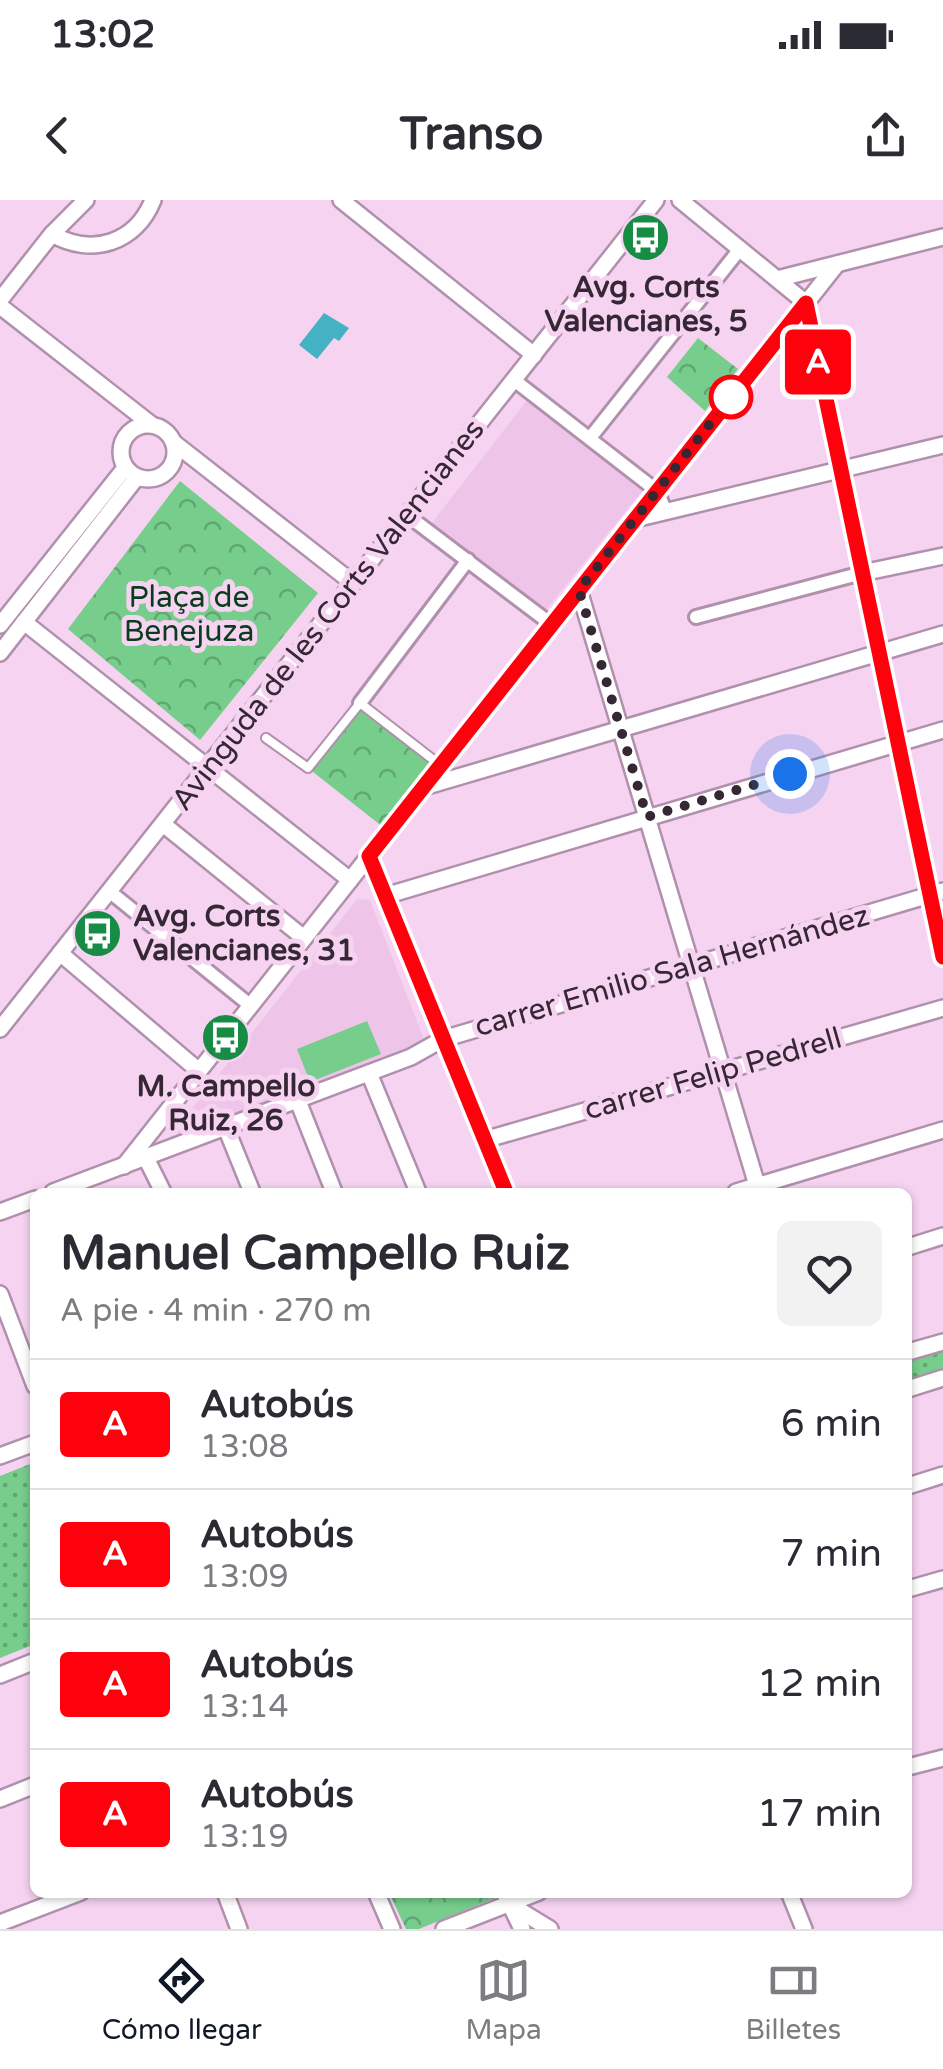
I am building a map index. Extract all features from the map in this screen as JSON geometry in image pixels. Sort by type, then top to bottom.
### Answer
[{"type":"street","points":[[86,200],[52,234],[0,303],[353,583]]},
{"type":"street","points":[[52,234],[66,242],[106,245],[137,227],[153,200]]},
{"type":"street","points":[[341,200],[534,354]]},
{"type":"street","name":"Avinguda de les Corts Valencianes","points":[[0,1029],[656,200]]},
{"type":"street","points":[[680,200],[806,303],[898,741],[936,893],[943,957]]},
{"type":"street","points":[[777,279],[943,237]]},
{"type":"street","points":[[590,438],[740,249]]},
{"type":"street","points":[[124,1166],[837,264]]},
{"type":"street","points":[[514,380],[657,491],[666,512]]},
{"type":"street","points":[[152,425],[138,427],[126,435],[120,454],[131,472],[152,479],[166,472],[174,462],[173,442]]},
{"type":"street","points":[[635,519],[943,445]]},
{"type":"street","points":[[0,653],[8,616],[131,472]]},
{"type":"street","points":[[407,515],[551,624]]},
{"type":"street","points":[[696,617],[943,556]]},
{"type":"street","points":[[360,702],[468,560]]},
{"type":"street","points":[[579,590],[758,1188]]},
{"type":"street","points":[[8,616],[350,880]]},
{"type":"street","points":[[424,786],[943,634]]},
{"type":"street","points":[[386,896],[943,730]]},
{"type":"street","points":[[163,824],[304,938]]},
{"type":"street","points":[[369,856],[504,1188]]},
{"type":"street","points":[[109,892],[250,1006]]},
{"type":"street","name":"carrer Emilio Sala Hernández","points":[[63,1188],[369,1073],[443,1039],[936,893]]},
{"type":"street","points":[[60,954],[172,1055],[199,1071]]},
{"type":"street","name":"carrer Felip Pedrell","points":[[484,1140],[943,1008]]},
{"type":"street","points":[[369,1073],[416,1188]]},
{"type":"street","points":[[298,1100],[332,1188]]},
{"type":"street","points":[[226,1128],[250,1188]]},
{"type":"street","points":[[761,1188],[943,1130]]},
{"type":"street","points":[[151,1132],[152,1156],[162,1188]]},
{"type":"street","points":[[0,1212],[30,1201]]},
{"type":"street","points":[[912,1246],[943,1236]]},
{"type":"street","points":[[0,1294],[30,1373]]},
{"type":"street","points":[[912,1351],[943,1342]]},
{"type":"street","points":[[912,1388],[943,1378]]},
{"type":"street","points":[[0,1456],[30,1445]]},
{"type":"street","points":[[912,1485],[943,1475]]},
{"type":"street","points":[[912,1588],[943,1578]]},
{"type":"street","points":[[0,1675],[30,1664]]},
{"type":"street","points":[[912,1767],[943,1758]]},
{"type":"street","points":[[0,1799],[30,1787]]},
{"type":"street","points":[[0,1924],[67,1898]]},
{"type":"street","points":[[227,1898],[238,1929]]},
{"type":"street","points":[[379,1898],[392,1929]]},
{"type":"street","points":[[444,1929],[507,1898]]},
{"type":"street","points":[[507,1898],[522,1929]]},
{"type":"street","points":[[507,1898],[550,1929]]},
{"type":"street","points":[[791,1898],[804,1929]]},
{"type":"lane","points":[[266,738],[308,768],[360,702],[440,765]]},
{"type":"shaded area","points":[[528,399],[643,490],[544,612],[431,524]]},
{"type":"shaded area","points":[[357,899],[370,900],[425,1042],[166,1142]]},
{"type":"green space","points":[[698,338],[738,369],[705,411],[667,377]]},
{"type":"green space","name":"Plaça de Benejuza","points":[[180,481],[318,593],[200,740],[68,629]]},
{"type":"green space","points":[[360,703],[440,765],[388,831],[308,768]]},
{"type":"green space","points":[[367,1021],[381,1054],[310,1082],[297,1049]]},
{"type":"green space","points":[[943,1349],[943,1371],[912,1381],[912,1358]]},
{"type":"green space","points":[[30,1464],[30,1646],[0,1658],[0,1476]]},
{"type":"green space","points":[[391,1898],[495,1898],[419,1929],[406,1929]]},
{"type":"water","points":[[324,313],[349,328],[339,341],[334,338],[317,359],[299,345]]},
{"type":"bus line","name":"A","points":[[504,1188],[369,856],[806,303],[943,957]]},
{"type":"place","name":"Avg. Corts Valencianes, 5","points":[[646,238]]},
{"type":"place","name":"Avg. Corts Valencianes, 31","points":[[98,933]]},
{"type":"place","name":"M. Campello Ruiz, 26","points":[[226,1037]]},
{"type":"route","points":[[731,397],[579,590],[647,817],[790,774]]}]
